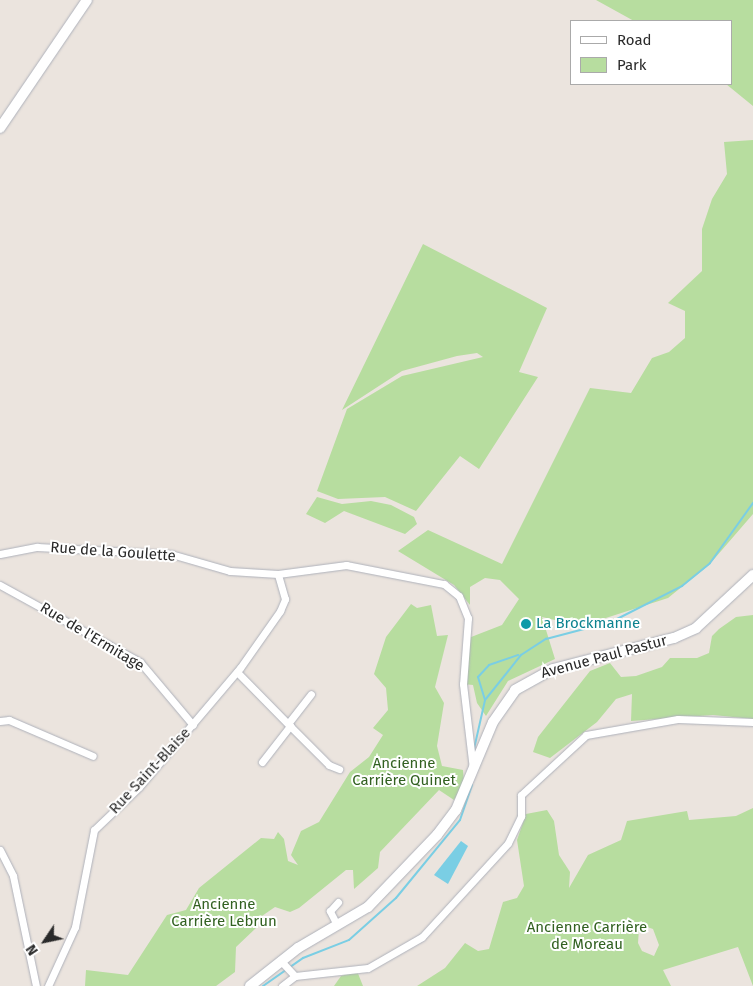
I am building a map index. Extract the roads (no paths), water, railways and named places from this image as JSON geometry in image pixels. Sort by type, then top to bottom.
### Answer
[{"type":"main road","points":[[1,127],[87,0]]},
{"type":"main road","name":"Avenue Paul Pastur","points":[[250,986],[289,969],[337,925],[368,907],[437,835],[456,810],[502,705],[525,682],[553,668],[674,638],[696,628],[753,575]]},
{"type":"street","name":"Rue de la Goulette","points":[[0,554],[44,547],[171,554],[230,571],[278,574],[346,565],[433,581],[452,589],[468,618],[463,684],[473,772]]},
{"type":"street","name":"Rue Saint-Blaise","points":[[48,986],[75,927],[94,830],[193,725],[238,672],[280,611],[285,598],[278,574]]},
{"type":"street","name":"Rue de l'Ermitage","points":[[0,585],[140,662],[193,725]]},
{"type":"street","points":[[238,672],[329,765],[339,769]]},
{"type":"street","points":[[262,762],[311,694]]},
{"type":"street","points":[[282,986],[289,969],[368,968],[422,937],[508,843],[521,816],[522,795],[586,735],[678,719],[753,722]]},
{"type":"street","points":[[0,721],[9,720],[93,756]]},
{"type":"street","points":[[0,850],[13,876],[36,986]]},
{"type":"street","points":[[337,925],[330,911],[338,902]]},
{"type":"water","points":[[461,841],[468,846],[448,884],[434,875]]},
{"type":"waterway","points":[[474,749],[485,700],[521,655],[546,639],[611,622],[682,586],[710,563],[753,503]]},
{"type":"waterway","points":[[485,700],[478,677],[489,665],[518,655]]},
{"type":"waterway","points":[[263,986],[303,958],[349,940],[396,898],[460,820],[472,785]]},
{"type":"place","name":"La Brockmanne","points":[[526,624]]},
{"type":"park label","name":"Ancienne Carrière Quinet","points":[[404,772]]},
{"type":"park label","name":"Ancienne Carrière Lebrun","points":[[224,912]]},
{"type":"park label","name":"Ancienne Carrière de Moreau","points":[[587,936]]}]
